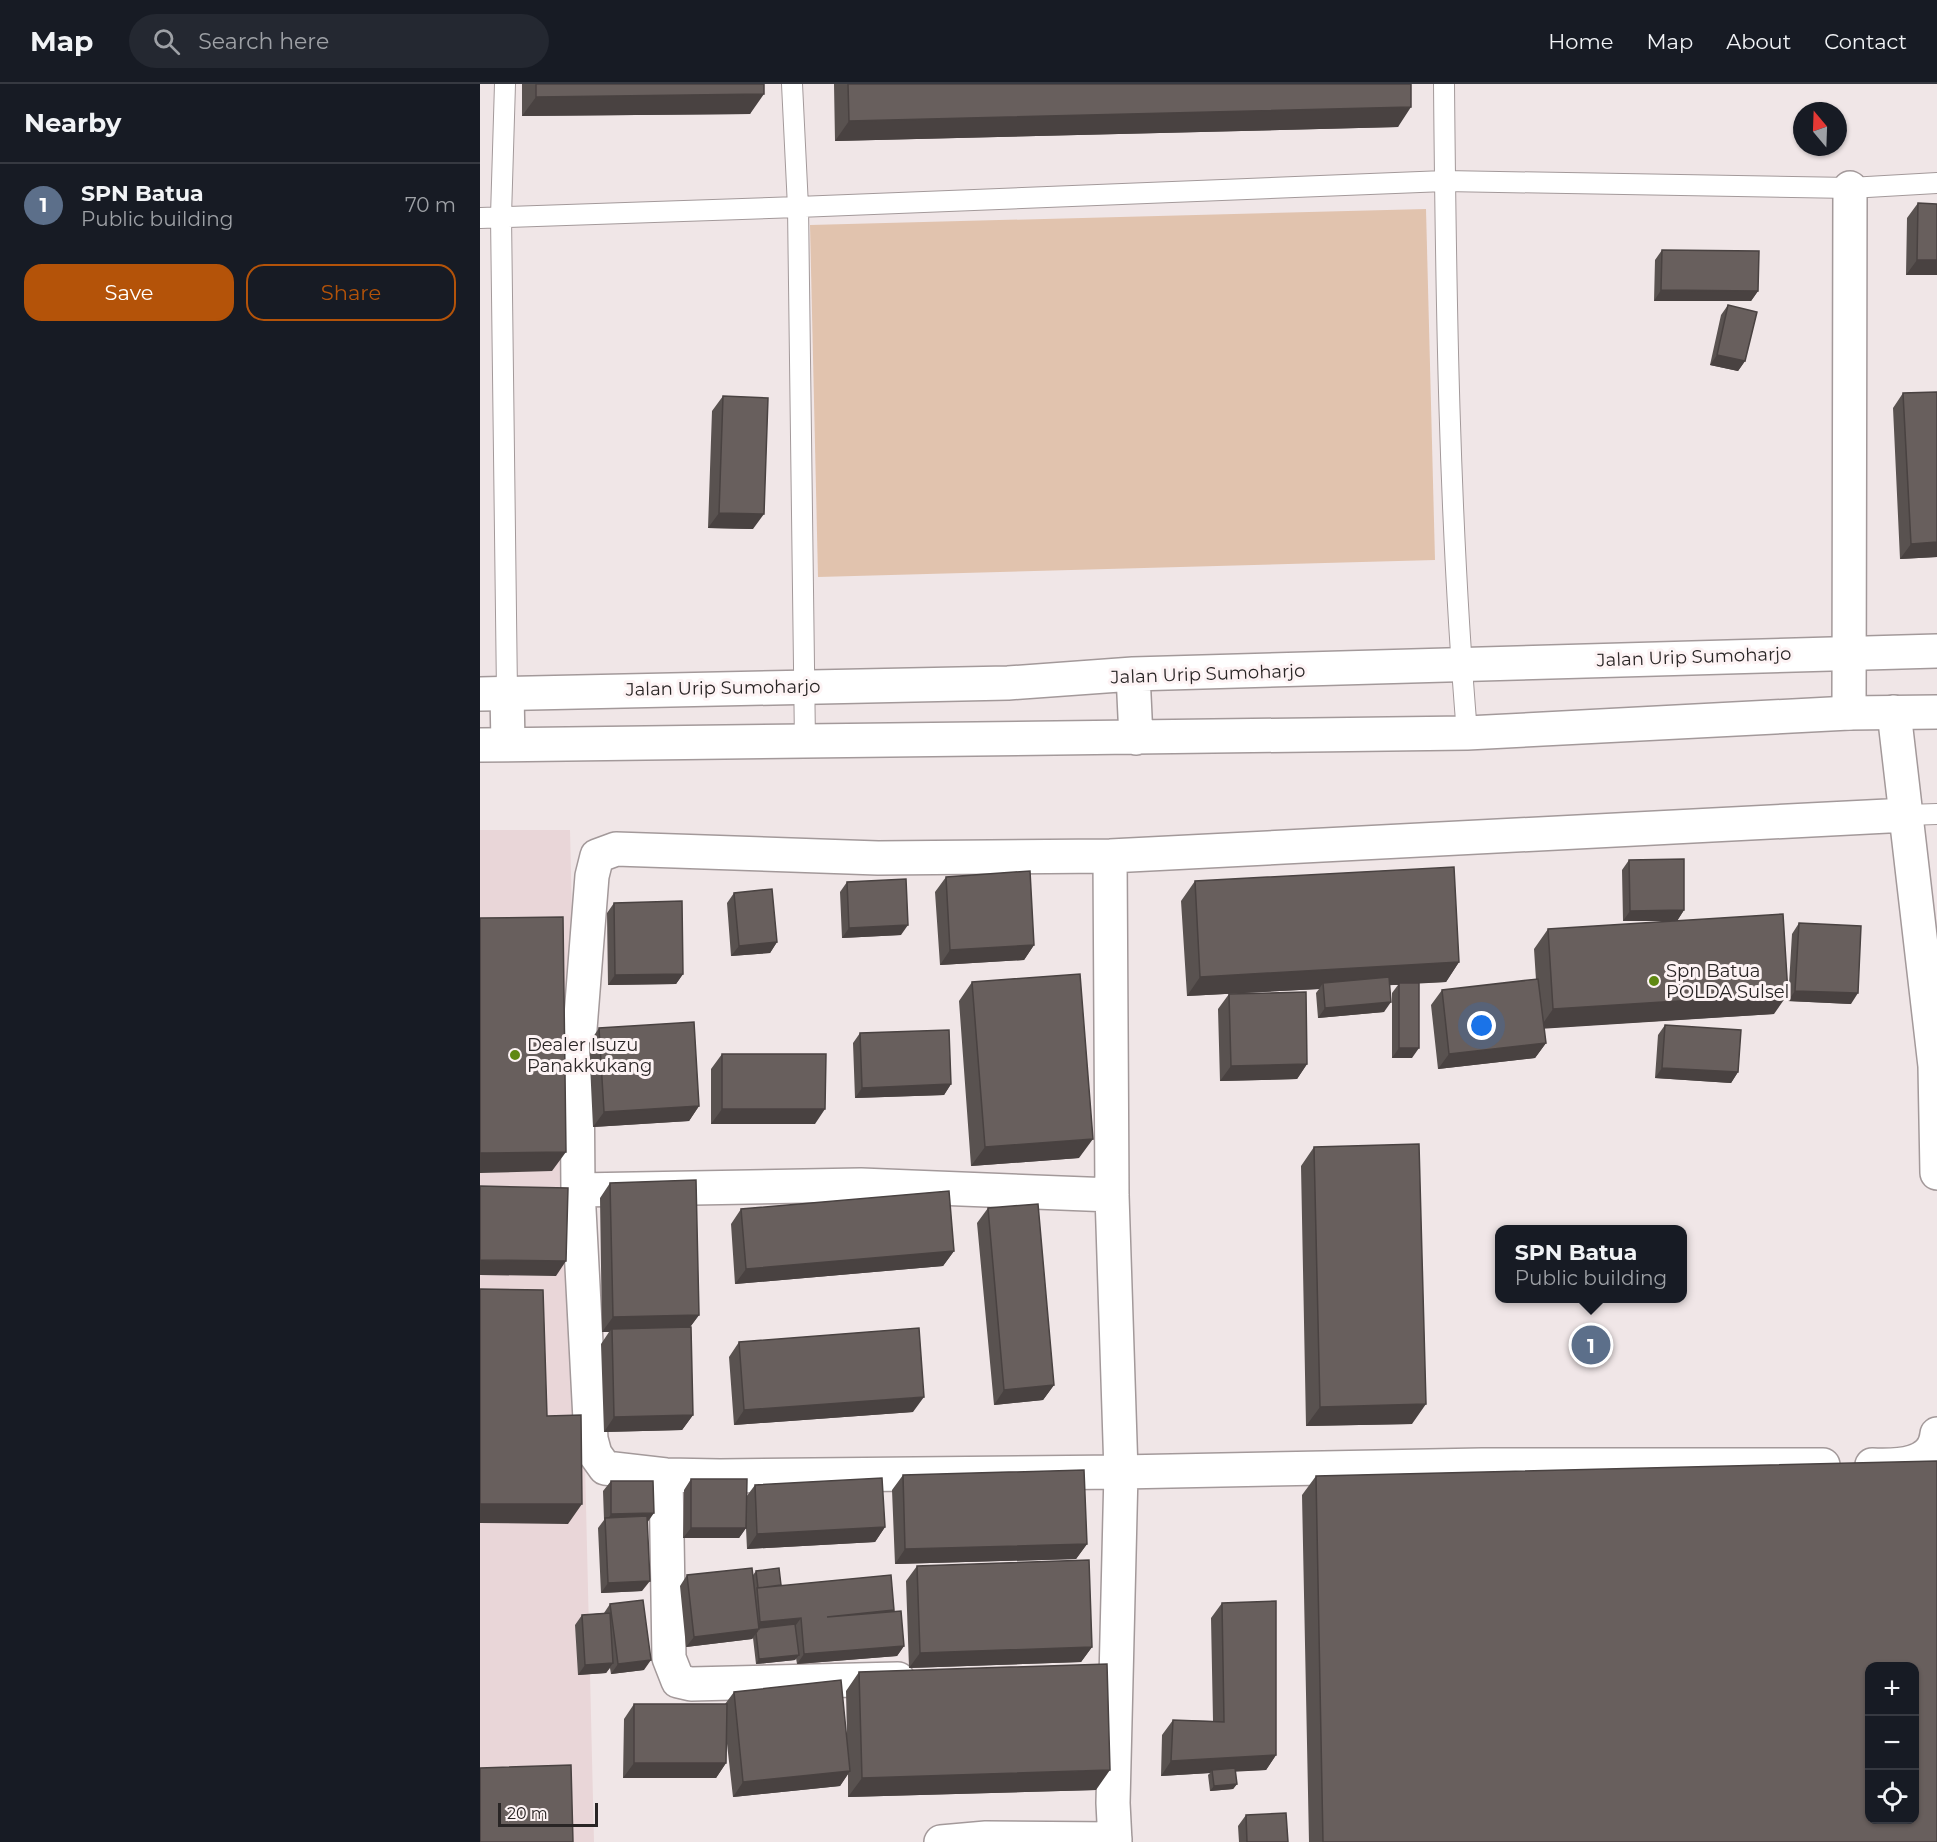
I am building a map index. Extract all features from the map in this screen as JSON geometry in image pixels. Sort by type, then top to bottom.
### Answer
[{"type":"main road","points":[[1849,713],[1851,652],[1850,188]]},
{"type":"main road","name":"Jalan Urip Sumoharjo","points":[[493,693],[1008,683],[1132,674],[1937,651]]},
{"type":"main road","points":[[1132,674],[1136,738]]},
{"type":"main road","points":[[493,693],[494,744],[805,743],[1467,733],[1849,713],[1937,712]]},
{"type":"main road","points":[[1894,712],[1922,814],[1935,1066],[1937,1173]]},
{"type":"main road","points":[[1922,814],[1110,856],[878,858],[616,849],[597,856],[592,876],[577,1067],[578,1190],[591,1439],[595,1454],[605,1468],[666,1475],[1121,1472],[1482,1465],[1885,1466],[1913,1462],[1933,1450]]},
{"type":"main road","points":[[941,1842],[986,1838],[1115,1840],[1121,1472],[1112,1195],[1110,856]]},
{"type":"main road","points":[[578,1190],[861,1185],[1112,1195]]},
{"type":"main road","points":[[666,1475],[669,1658],[678,1681],[691,1684],[927,1678]]},
{"type":"main road","points":[[1080,1675],[1116,1674]]},
{"type":"lane","points":[[493,693],[505,84]]},
{"type":"lane","points":[[792,84],[798,207],[807,686],[805,743]]},
{"type":"lane","points":[[1444,84],[1447,323],[1467,733]]},
{"type":"lane","points":[[480,218],[1445,181],[1850,188],[1937,183]]},
{"type":"shaded area","points":[[1426,209],[1435,560],[818,577],[810,225]]},
{"type":"shaded area","points":[[480,830],[570,830],[594,1842],[480,1842]]},
{"type":"building","points":[[536,84],[764,84],[764,94],[536,97]]},
{"type":"building","points":[[848,84],[1411,84],[1411,107],[849,121]]},
{"type":"building","points":[[1918,203],[1937,204],[1937,260],[1917,260]]},
{"type":"building","points":[[1662,250],[1759,251],[1758,291],[1661,290]]},
{"type":"building","points":[[1728,305],[1757,312],[1745,361],[1717,355]]},
{"type":"building","points":[[1937,392],[1937,542],[1911,544],[1903,393]]},
{"type":"building","points":[[723,396],[768,398],[764,514],[719,513]]},
{"type":"building","points":[[1684,859],[1684,910],[1630,911],[1629,860]]},
{"type":"building","points":[[1454,867],[1459,962],[1200,977],[1195,881]]},
{"type":"building","points":[[1030,871],[1034,945],[950,950],[946,877]]},
{"type":"building","points":[[906,879],[908,925],[849,928],[847,882]]},
{"type":"building","points":[[772,889],[777,942],[739,946],[734,893]]},
{"type":"building","points":[[682,901],[683,974],[615,975],[614,903]]},
{"type":"building","name":"Spn Batua POLDA Sulsel","points":[[1783,914],[1788,994],[1553,1009],[1548,929]]},
{"type":"building","name":"Dealer Isuzu Panakkukang","points":[[563,917],[566,1152],[480,1153],[480,918]]},
{"type":"building","points":[[1799,923],[1861,926],[1858,993],[1795,991]]},
{"type":"building","points":[[1080,974],[1093,1139],[985,1147],[972,982]]},
{"type":"building","points":[[1389,977],[1391,1002],[1325,1008],[1323,983]]},
{"type":"building","points":[[1538,979],[1546,1043],[1449,1054],[1442,990]]},
{"type":"building","points":[[1399,983],[1419,983],[1419,1048],[1399,1048]]},
{"type":"building","points":[[1306,992],[1307,1064],[1231,1066],[1229,994]]},
{"type":"building","points":[[694,1022],[699,1106],[604,1112],[599,1028]]},
{"type":"building","points":[[1665,1025],[1741,1030],[1738,1072],[1662,1068]]},
{"type":"building","points":[[949,1030],[951,1084],[862,1088],[860,1033]]},
{"type":"building","points":[[722,1054],[826,1054],[825,1109],[722,1109]]},
{"type":"building","points":[[1419,1144],[1426,1404],[1320,1407],[1314,1147]]},
{"type":"building","points":[[696,1180],[699,1315],[613,1317],[610,1183]]},
{"type":"building","points":[[480,1186],[568,1188],[566,1261],[480,1260]]},
{"type":"building","points":[[949,1191],[954,1251],[746,1269],[741,1209]]},
{"type":"building","points":[[1038,1204],[1054,1385],[1004,1390],[988,1208]]},
{"type":"building","points":[[480,1289],[543,1290],[547,1416],[581,1415],[582,1504],[480,1504]]},
{"type":"building","points":[[691,1327],[693,1415],[614,1417],[612,1329]]},
{"type":"building","points":[[919,1328],[924,1397],[744,1410],[739,1342]]},
{"type":"building","points":[[1937,1461],[1937,1842],[1323,1842],[1316,1476]]},
{"type":"building","points":[[1084,1470],[1087,1544],[905,1549],[903,1475]]},
{"type":"building","points":[[882,1478],[885,1527],[757,1534],[755,1485]]},
{"type":"building","points":[[691,1479],[747,1479],[746,1528],[691,1528]]},
{"type":"building","points":[[611,1481],[653,1481],[654,1513],[611,1514]]},
{"type":"building","points":[[647,1516],[650,1581],[608,1583],[605,1518]]},
{"type":"building","points":[[1089,1560],[1092,1647],[920,1653],[917,1566]]},
{"type":"building","points":[[752,1568],[759,1629],[694,1637],[687,1575]]},
{"type":"building","points":[[779,1568],[781,1585],[758,1588],[756,1571]]},
{"type":"building","points":[[891,1575],[894,1610],[827,1617],[901,1611],[904,1646],[804,1654],[801,1618],[760,1622],[757,1588]]},
{"type":"building","points":[[643,1600],[651,1660],[618,1664],[610,1604]]},
{"type":"building","points":[[1276,1601],[1276,1755],[1171,1761],[1173,1720],[1224,1722],[1222,1603]]},
{"type":"building","points":[[610,1613],[613,1663],[585,1665],[582,1615]]},
{"type":"building","points":[[795,1624],[799,1655],[759,1659],[756,1633],[759,1628]]},
{"type":"building","points":[[1107,1664],[1110,1770],[862,1778],[859,1672]]},
{"type":"building","points":[[841,1680],[850,1771],[743,1782],[734,1692]]},
{"type":"building","points":[[634,1704],[727,1704],[726,1763],[634,1763]]},
{"type":"building","points":[[571,1765],[573,1842],[480,1842],[480,1768]]},
{"type":"building","points":[[1235,1768],[1237,1784],[1214,1786],[1212,1770]]},
{"type":"building","points":[[1286,1813],[1288,1842],[1247,1842],[1246,1815]]},
{"type":"place","name":"Spn Batua POLDA Sulsel","points":[[1654,981]]},
{"type":"place","name":"Dealer Isuzu Panakkukang","points":[[515,1055]]},
{"type":"place","name":"SPN Batua","points":[[1591,1345]]}]
